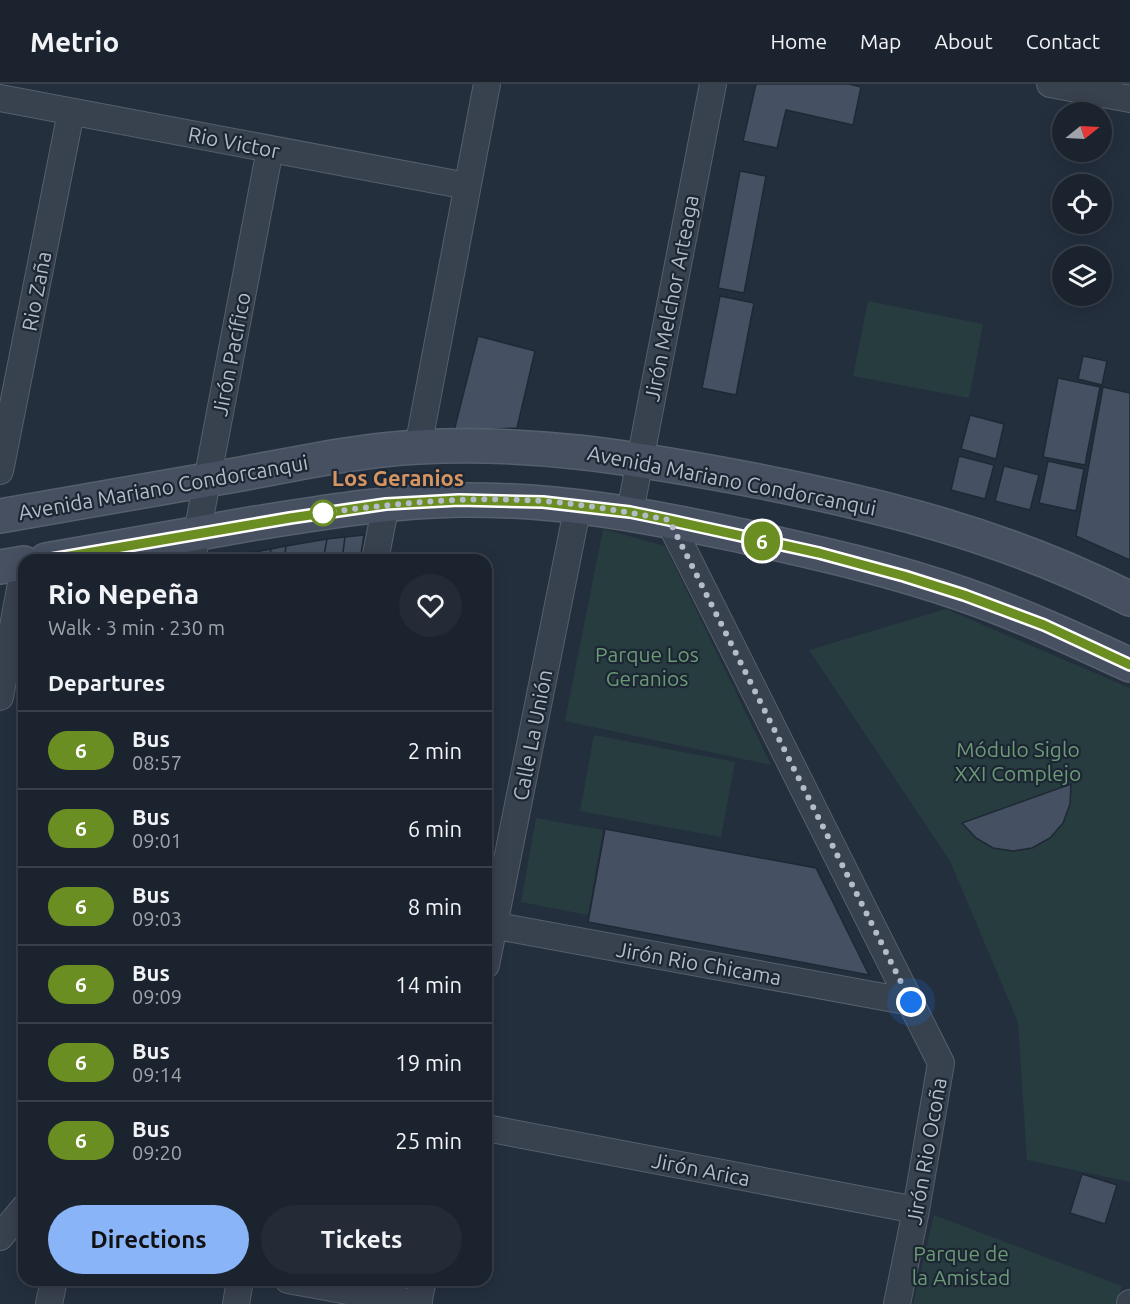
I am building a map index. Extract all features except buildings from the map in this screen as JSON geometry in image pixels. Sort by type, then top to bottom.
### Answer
[{"type":"main road","name":"Avenida Mariano Condorcanqui","points":[[0,516],[323,459],[418,447],[512,446],[575,450],[641,459],[830,495],[962,530],[1035,555],[1130,599]]},
{"type":"main road","points":[[109,554],[194,546],[386,504],[459,500],[525,500],[630,512],[819,553],[964,595],[1044,625],[1130,665]]},
{"type":"main road","points":[[0,567],[18,566]]},
{"type":"street","points":[[418,447],[487,84]]},
{"type":"street","name":"Jirón Melchor Arteaga","points":[[630,512],[713,84]]},
{"type":"street","points":[[1050,84],[1130,99]]},
{"type":"street","name":"Rio Victor","points":[[0,98],[467,186]]},
{"type":"street","name":"Rio Zaña","points":[[0,471],[7,403],[71,111]]},
{"type":"street","name":"Jirón Pacífico","points":[[194,546],[270,148]]},
{"type":"street","points":[[376,554],[386,504]]},
{"type":"street","name":"Calle La Unión","points":[[492,915],[578,506]]},
{"type":"street","name":"Jirón Rio Ocoña","points":[[669,520],[941,1063],[916,1210],[897,1304]]},
{"type":"street","points":[[0,697],[18,598]]},
{"type":"street","name":"Jirón Rio Chicama","points":[[492,925],[911,1002]]},
{"type":"street","name":"Jirón Arica","points":[[492,1129],[916,1210]]},
{"type":"street","points":[[0,1237],[18,1215]]},
{"type":"street","points":[[49,1304],[53,1286]]},
{"type":"street","points":[[236,1304],[239,1286]]},
{"type":"street","points":[[320,1286],[418,1304],[422,1286]]},
{"type":"green space","points":[[868,301],[983,324],[969,398],[853,376]]},
{"type":"green space","name":"Parque Los Geranios","points":[[603,529],[665,546],[771,765],[565,721]]},
{"type":"green space","name":"Módulo Siglo XXI Complejo","points":[[946,609],[1130,688],[1130,1182],[1027,1160],[1018,1022],[950,861],[809,650]]},
{"type":"green space","points":[[594,735],[735,762],[721,837],[580,811]]},
{"type":"green space","points":[[536,818],[603,830],[588,915],[521,902]]},
{"type":"green space","name":"Parque de la Amistad","points":[[934,1215],[1122,1286],[1116,1304],[913,1304]]},
{"type":"bus line","name":"6","points":[[81,554],[386,504],[459,500],[525,500],[630,512],[819,553],[904,576],[964,595],[1044,625],[1130,665]]},
{"type":"district","name":"Los Geranios","points":[[398,477]]},
{"type":"route","points":[[323,513],[386,504],[459,500],[525,500],[630,512],[669,520],[911,1002]]}]
